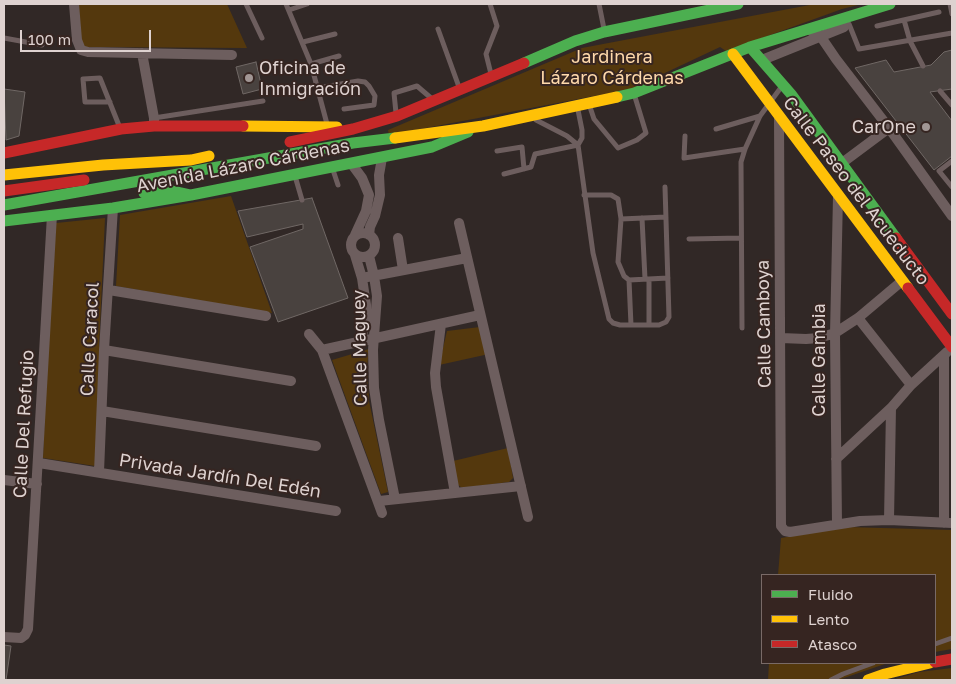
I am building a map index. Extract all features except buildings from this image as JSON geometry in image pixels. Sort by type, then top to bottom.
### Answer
[{"type":"main road","name":"Avenida Lázaro Cárdenas","points":[[279,144],[353,128],[397,116],[575,40],[699,7],[738,4]]},
{"type":"main road","name":"Avenida Lázaro Cárdenas","points":[[4,205],[54,198],[353,143],[483,126],[589,104],[634,93],[750,47],[890,4]]},
{"type":"main road","name":"Calle Paseo del Acueducto","points":[[750,47],[783,85],[952,314]]},
{"type":"main road","name":"Calle Paseo del Acueducto","points":[[733,54],[902,281],[949,350]]},
{"type":"main road","name":"Avenida Lázaro Cárdenas","points":[[5,150],[154,122],[353,128]]},
{"type":"main road","name":"Avenida Lázaro Cárdenas","points":[[4,221],[113,208],[191,195],[332,166],[382,158],[432,147],[483,126]]},
{"type":"main road","name":"Avenida Lázaro Cárdenas","points":[[4,175],[74,167],[191,160],[220,154]]},
{"type":"main road","points":[[4,191],[173,169],[212,168]]},
{"type":"main road","points":[[54,198],[64,202],[76,203],[168,190],[191,195]]},
{"type":"main road","points":[[936,662],[952,659]]},
{"type":"main road","points":[[868,680],[926,664]]},
{"type":"street","points":[[74,4],[78,47],[81,50],[88,52],[232,54]]},
{"type":"street","points":[[762,60],[821,37],[895,4]]},
{"type":"street","points":[[808,29],[821,37],[952,216]]},
{"type":"street","points":[[142,53],[154,122]]},
{"type":"street","name":"Calle Camboya","points":[[779,118],[780,522],[783,530],[790,532],[837,524]]},
{"type":"street","points":[[842,163],[889,128]]},
{"type":"street","points":[[355,235],[362,233],[374,239],[375,246],[373,252],[362,258],[355,255],[350,249],[351,241],[374,195],[382,158]]},
{"type":"street","points":[[351,163],[374,195],[375,216],[369,235]]},
{"type":"street","name":"Calle Gambia","points":[[837,524],[835,333],[838,196]]},
{"type":"street","name":"Calle Caracol","points":[[100,472],[104,350],[113,208]]},
{"type":"street","name":"Calle Del Refugio","points":[[4,637],[16,639],[25,635],[28,629],[52,215]]},
{"type":"street","points":[[459,223],[528,517]]},
{"type":"street","points":[[398,238],[403,270]]},
{"type":"street","name":"Calle Maguey","points":[[355,255],[362,278],[366,318],[361,341]]},
{"type":"street","name":"Calle Maguey","points":[[368,256],[377,296],[374,338],[374,388],[378,420],[395,499]]},
{"type":"street","points":[[362,278],[467,258]]},
{"type":"street","points":[[781,338],[819,338],[835,333],[858,318],[902,281]]},
{"type":"street","points":[[109,290],[266,316]]},
{"type":"street","points":[[322,350],[480,315]]},
{"type":"street","points":[[858,318],[911,386]]},
{"type":"street","points":[[441,324],[435,372],[436,387],[455,493]]},
{"type":"street","name":"Calle Maguey","points":[[309,334],[322,350],[382,513]]},
{"type":"street","points":[[104,350],[291,381]]},
{"type":"street","points":[[836,459],[949,350]]},
{"type":"street","points":[[837,524],[889,520],[948,523],[949,350]]},
{"type":"street","points":[[889,520],[891,408]]},
{"type":"street","points":[[102,412],[316,446]]},
{"type":"street","name":"Privada Jardín Del Edén","points":[[39,463],[336,511]]},
{"type":"street","points":[[4,480],[37,484]]},
{"type":"street","points":[[379,501],[520,486]]},
{"type":"lane","points":[[246,4],[262,38]]},
{"type":"lane","points":[[286,4],[311,64],[328,127]]},
{"type":"lane","points":[[289,10],[307,4]]},
{"type":"lane","points":[[490,4],[497,26],[486,54],[491,77]]},
{"type":"lane","points":[[599,4],[604,32]]},
{"type":"lane","points":[[950,4],[952,14]]},
{"type":"lane","points":[[877,26],[939,12]]},
{"type":"lane","points":[[904,20],[910,42],[923,66]]},
{"type":"lane","points":[[850,24],[859,49],[910,42],[952,33]]},
{"type":"lane","points":[[438,29],[460,90]]},
{"type":"lane","points":[[303,42],[335,34]]},
{"type":"lane","points":[[4,38],[42,45]]},
{"type":"lane","points":[[311,64],[339,56]]},
{"type":"lane","points":[[110,102],[84,102],[83,79],[100,78],[110,102],[120,128]]},
{"type":"lane","points":[[318,88],[358,81],[365,82],[375,96],[374,106],[344,109]]},
{"type":"lane","points":[[742,328],[741,162],[760,116],[783,85]]},
{"type":"lane","points":[[397,116],[394,93],[417,86],[434,101]]},
{"type":"lane","points":[[940,90],[952,105]]},
{"type":"lane","points":[[589,104],[594,119],[618,148],[638,140],[646,133],[634,93]]},
{"type":"lane","points":[[154,122],[263,102]]},
{"type":"lane","points":[[577,106],[582,130],[582,138],[578,146],[593,253],[609,319],[614,323],[620,325],[659,325],[666,322],[669,317],[665,187]]},
{"type":"lane","points":[[530,116],[568,136],[578,146]]},
{"type":"lane","points":[[716,129],[760,116]]},
{"type":"lane","points":[[685,136],[684,158],[745,149]]},
{"type":"lane","points":[[504,174],[531,167],[535,154],[578,146]]},
{"type":"lane","points":[[497,151],[522,147],[524,169]]},
{"type":"lane","points":[[952,161],[939,171],[952,187]]},
{"type":"lane","points":[[332,166],[338,185]]},
{"type":"lane","points":[[294,174],[302,200]]},
{"type":"lane","points":[[584,194],[615,196],[620,204],[621,219],[618,262],[620,270],[629,280],[631,325]]},
{"type":"lane","points":[[621,219],[666,217]]},
{"type":"lane","points":[[642,218],[649,325]]},
{"type":"lane","points":[[688,239],[741,238]]},
{"type":"lane","points":[[629,280],[668,278]]},
{"type":"lane","points":[[936,644],[952,638]]},
{"type":"lane","points":[[831,680],[870,664]]},
{"type":"green space","points":[[78,4],[227,4],[247,48],[81,47]]},
{"type":"green space","name":"Jardinera Lázaro Cárdenas","points":[[815,4],[862,4],[842,9],[726,51],[720,47],[631,89],[389,135],[388,130],[582,48]]},
{"type":"green space","points":[[231,196],[272,313],[116,286],[120,215]]},
{"type":"green space","points":[[105,218],[99,347],[103,347],[95,466],[43,458],[56,223]]},
{"type":"green space","points":[[480,327],[489,354],[439,365],[447,331]]},
{"type":"green space","points":[[369,349],[367,367],[369,401],[388,492],[381,494],[332,360]]},
{"type":"green space","points":[[508,448],[513,478],[509,482],[462,488],[458,485],[453,461]]},
{"type":"green space","points":[[847,527],[952,530],[952,649],[936,652],[936,574],[778,574],[781,538]]},
{"type":"green space","points":[[769,664],[885,664],[838,680],[768,680]]},
{"type":"green space","points":[[952,668],[952,679],[892,680],[919,672]]},
{"type":"traffic: fast","points":[[524,63],[575,41],[604,32],[738,4]]},
{"type":"traffic: fast","points":[[617,97],[634,93],[750,47],[890,4]]},
{"type":"traffic: fast","points":[[750,47],[791,94],[896,238]]},
{"type":"traffic: fast","points":[[4,221],[113,208],[191,195],[432,147],[468,132]]},
{"type":"traffic: fast","points":[[4,205],[353,143],[395,138]]},
{"type":"traffic: fast","points":[[144,193],[168,190],[191,195]]},
{"type":"traffic: slow","points":[[733,54],[908,288]]},
{"type":"traffic: slow","points":[[395,138],[483,126],[617,97]]},
{"type":"traffic: slow","points":[[243,126],[337,127]]},
{"type":"traffic: slow","points":[[4,175],[103,165],[191,160],[209,156]]},
{"type":"traffic: slow","points":[[868,680],[926,664]]},
{"type":"traffic: jam","points":[[290,142],[353,129],[397,116],[524,63]]},
{"type":"traffic: jam","points":[[4,153],[121,129],[154,126],[243,126]]},
{"type":"traffic: jam","points":[[4,191],[84,180]]},
{"type":"traffic: jam","points":[[896,238],[952,314]]},
{"type":"traffic: jam","points":[[908,288],[952,347]]},
{"type":"traffic: jam","points":[[936,662],[952,659]]},
{"type":"place","name":"Oficina de Inmigración","points":[[249,78]]},
{"type":"place","name":"CarOne","points":[[926,127]]}]
